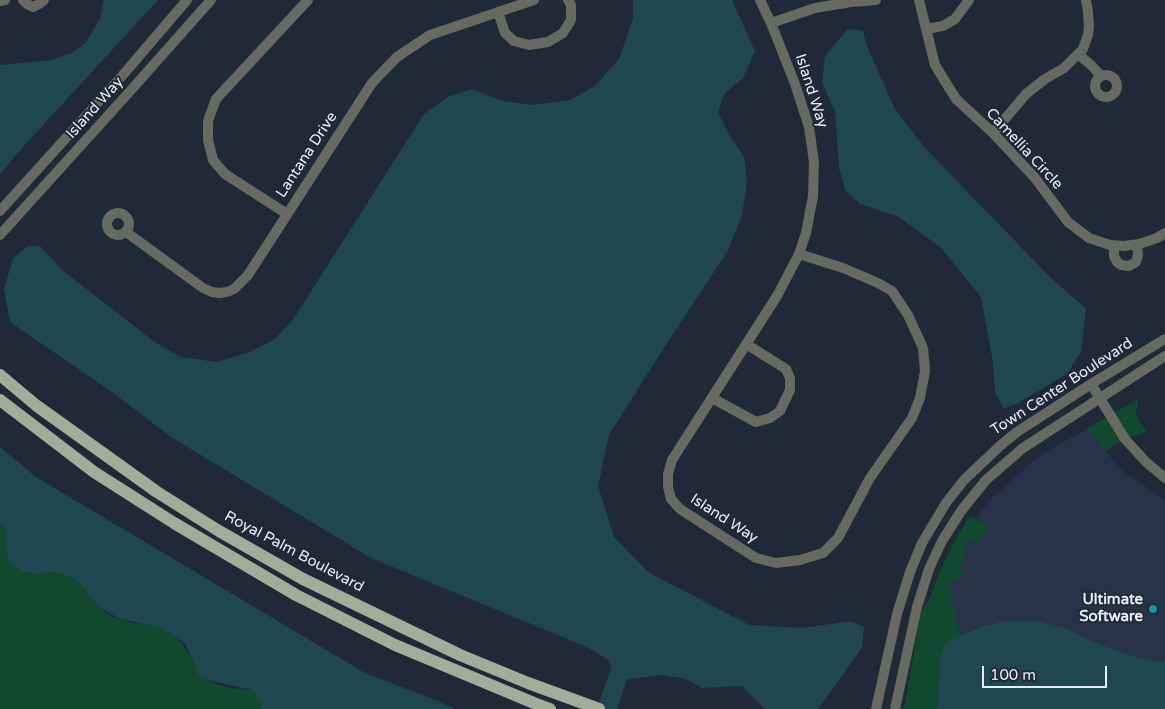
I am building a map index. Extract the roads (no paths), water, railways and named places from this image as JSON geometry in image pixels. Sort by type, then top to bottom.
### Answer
[{"type":"main road","name":"Royal Palm Boulevard","points":[[0,375],[37,406],[157,492],[219,531],[303,579],[460,655],[528,683],[597,708]]},
{"type":"main road","points":[[0,400],[94,472],[174,523],[296,595],[395,645],[550,709]]},
{"type":"street","points":[[0,1],[4,0]]},
{"type":"street","points":[[23,0],[33,7],[44,0]]},
{"type":"street","name":"Island Way","points":[[0,211],[122,76],[187,0]]},
{"type":"street","name":"Island Way","points":[[0,235],[126,97],[211,0]]},
{"type":"street","points":[[288,214],[225,174],[214,160],[208,140],[208,121],[216,99],[308,0]]},
{"type":"street","name":"Lantana Drive","points":[[126,232],[203,288],[212,292],[227,292],[234,289],[248,275],[372,83],[397,58],[430,35],[534,0]]},
{"type":"street","points":[[498,12],[505,33],[514,41],[529,45],[548,42],[563,33],[571,20],[568,0]]},
{"type":"street","name":"Island Way","points":[[760,0],[795,84],[809,126],[814,162],[813,196],[806,233],[799,254],[777,296],[672,460],[668,474],[668,487],[671,499],[680,509],[756,558],[776,563],[800,560],[823,553],[838,538],[870,478],[912,418],[920,398],[924,371],[923,348],[908,315],[892,291],[843,268],[799,254]]},
{"type":"street","points":[[771,23],[815,8],[876,0]]},
{"type":"street","name":"Camellia Circle","points":[[920,0],[935,65],[956,99],[993,133],[1035,178],[1068,222],[1089,238],[1114,245],[1137,244],[1157,238],[1165,233]]},
{"type":"street","points":[[926,29],[943,26],[955,19],[969,0]]},
{"type":"street","points":[[993,133],[1026,94],[1045,79],[1064,68],[1083,49],[1088,35],[1086,0]]},
{"type":"street","points":[[1078,54],[1102,76]]},
{"type":"street","points":[[1114,245],[1114,256],[1117,262],[1121,265],[1129,266],[1136,262],[1138,255],[1137,244]]},
{"type":"street","name":"Town Center Boulevard","points":[[876,709],[897,614],[910,572],[922,543],[946,503],[964,480],[1001,444],[1017,432],[1165,339]]},
{"type":"street","points":[[712,398],[756,422],[770,418],[780,411],[790,390],[790,378],[786,370],[746,344]]},
{"type":"street","name":"Town Center Boulevard","points":[[895,709],[916,607],[929,569],[942,541],[961,511],[986,480],[1023,448],[1165,356]]},
{"type":"street","points":[[1091,384],[1125,439],[1146,462],[1165,478]]},
{"type":"street","points":[[946,503],[961,511]]},
{"type":"place","name":"Ultimate Software","points":[[1153,609]]}]
